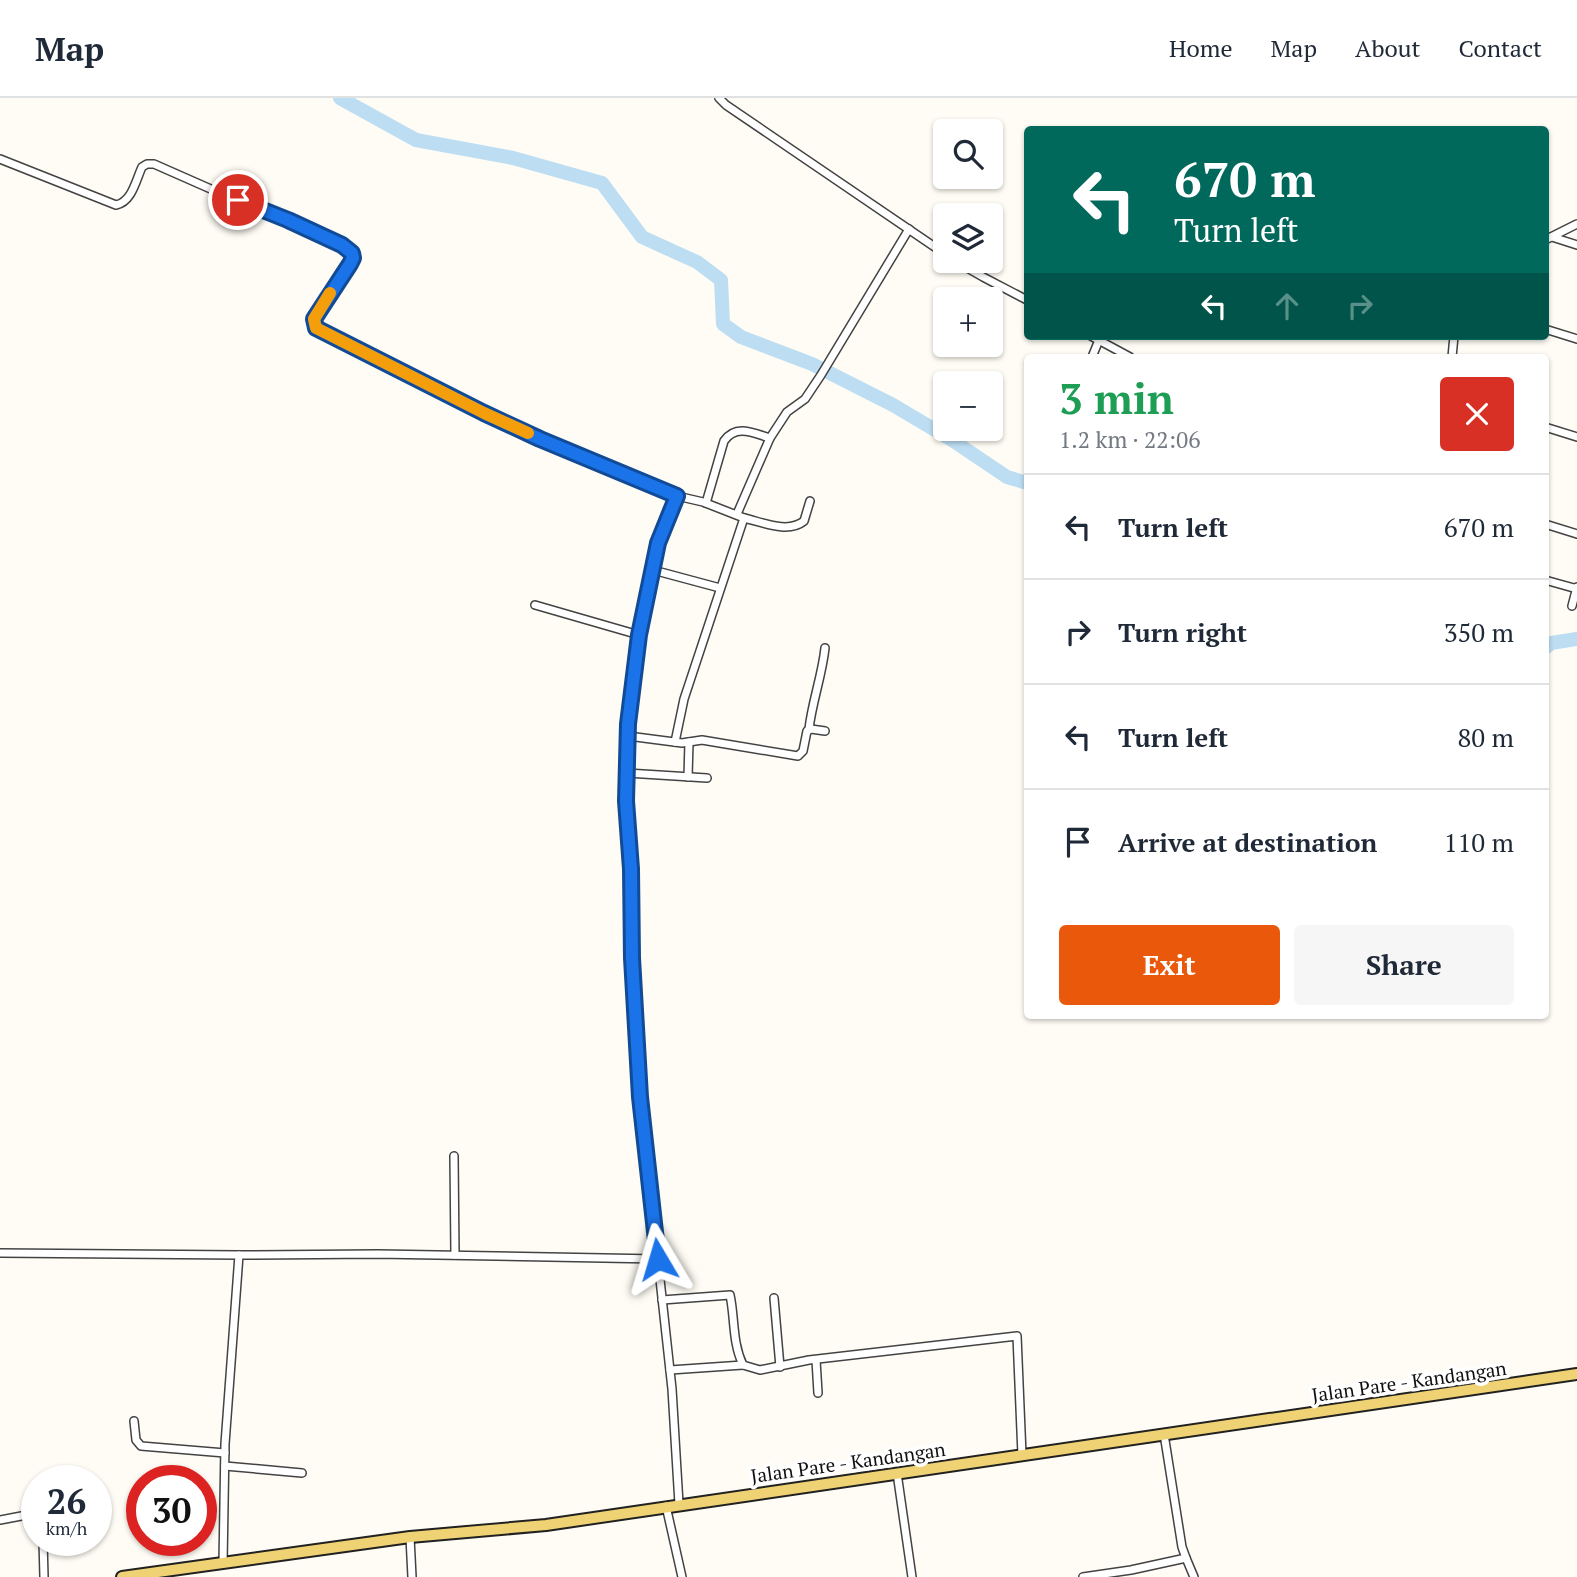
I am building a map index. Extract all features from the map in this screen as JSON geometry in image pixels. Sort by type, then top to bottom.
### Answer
[{"type":"main road","name":"Jalan Pare - Kandangan","points":[[122,1577],[410,1537],[545,1525],[1577,1374]]},
{"type":"street","points":[[719,98],[933,246]]},
{"type":"street","points":[[0,159],[116,205],[122,204],[129,196],[142,167],[154,164],[288,220],[342,245],[352,253],[353,258],[314,319],[316,328],[484,413],[677,496],[779,527],[792,528],[804,521],[810,501]]},
{"type":"street","points":[[1549,238],[1577,224]]},
{"type":"street","points":[[675,742],[684,699],[741,516],[770,438],[787,412],[805,400],[909,229]]},
{"type":"street","points":[[1549,239],[1577,245]]},
{"type":"street","points":[[975,273],[1024,298]]},
{"type":"street","points":[[1549,330],[1577,340]]},
{"type":"street","points":[[1099,340],[1124,354]]},
{"type":"street","points":[[1549,427],[1577,437]]},
{"type":"street","points":[[706,503],[724,441],[728,436],[741,430],[770,438]]},
{"type":"street","points":[[677,496],[658,543],[639,635],[632,684],[626,801],[640,1097],[670,1370],[679,1504]]},
{"type":"street","points":[[1549,525],[1577,534]]},
{"type":"street","points":[[653,570],[720,588]]},
{"type":"street","points":[[1549,581],[1577,588],[1572,606]]},
{"type":"street","points":[[535,605],[639,635]]},
{"type":"street","points":[[628,736],[675,742],[702,740],[798,756],[803,751],[806,733],[810,729],[811,711],[818,692],[825,648]]},
{"type":"street","points":[[810,729],[825,731]]},
{"type":"street","points":[[688,777],[689,742]]},
{"type":"street","points":[[627,773],[707,778]]},
{"type":"street","points":[[454,1156],[455,1255]]},
{"type":"street","points":[[0,1252],[658,1259]]},
{"type":"street","points":[[223,1564],[225,1453],[239,1255]]},
{"type":"street","points":[[662,1300],[730,1295],[735,1345],[743,1364]]},
{"type":"street","points":[[774,1298],[780,1367]]},
{"type":"street","points":[[670,1370],[743,1364],[760,1370],[816,1360],[1017,1336],[1022,1455]]},
{"type":"street","points":[[816,1360],[818,1394]]},
{"type":"street","points":[[134,1421],[136,1440],[141,1446],[225,1453]]},
{"type":"street","points":[[1164,1434],[1182,1547],[1194,1577]]},
{"type":"street","points":[[225,1466],[302,1474]]},
{"type":"street","points":[[897,1473],[912,1577]]},
{"type":"street","points":[[666,1506],[682,1577]]},
{"type":"street","points":[[0,1520],[21,1516]]},
{"type":"street","points":[[410,1537],[412,1577]]},
{"type":"street","points":[[43,1556],[44,1577]]},
{"type":"street","points":[[1083,1577],[1186,1558]]},
{"type":"waterway","points":[[340,98],[416,140],[513,158],[602,183],[642,237],[697,262],[721,280],[723,324],[741,337],[812,364],[893,405],[1007,477],[1024,482]]},
{"type":"waterway","points":[[1549,645],[1577,639]]},
{"type":"slow traffic","points":[[330,293],[314,319],[316,328],[528,433]]},
{"type":"route","points":[[238,200],[342,245],[352,253],[350,264],[314,319],[316,328],[484,413],[677,496],[658,543],[639,635],[628,724],[626,801],[640,1097],[658,1259]]}]
